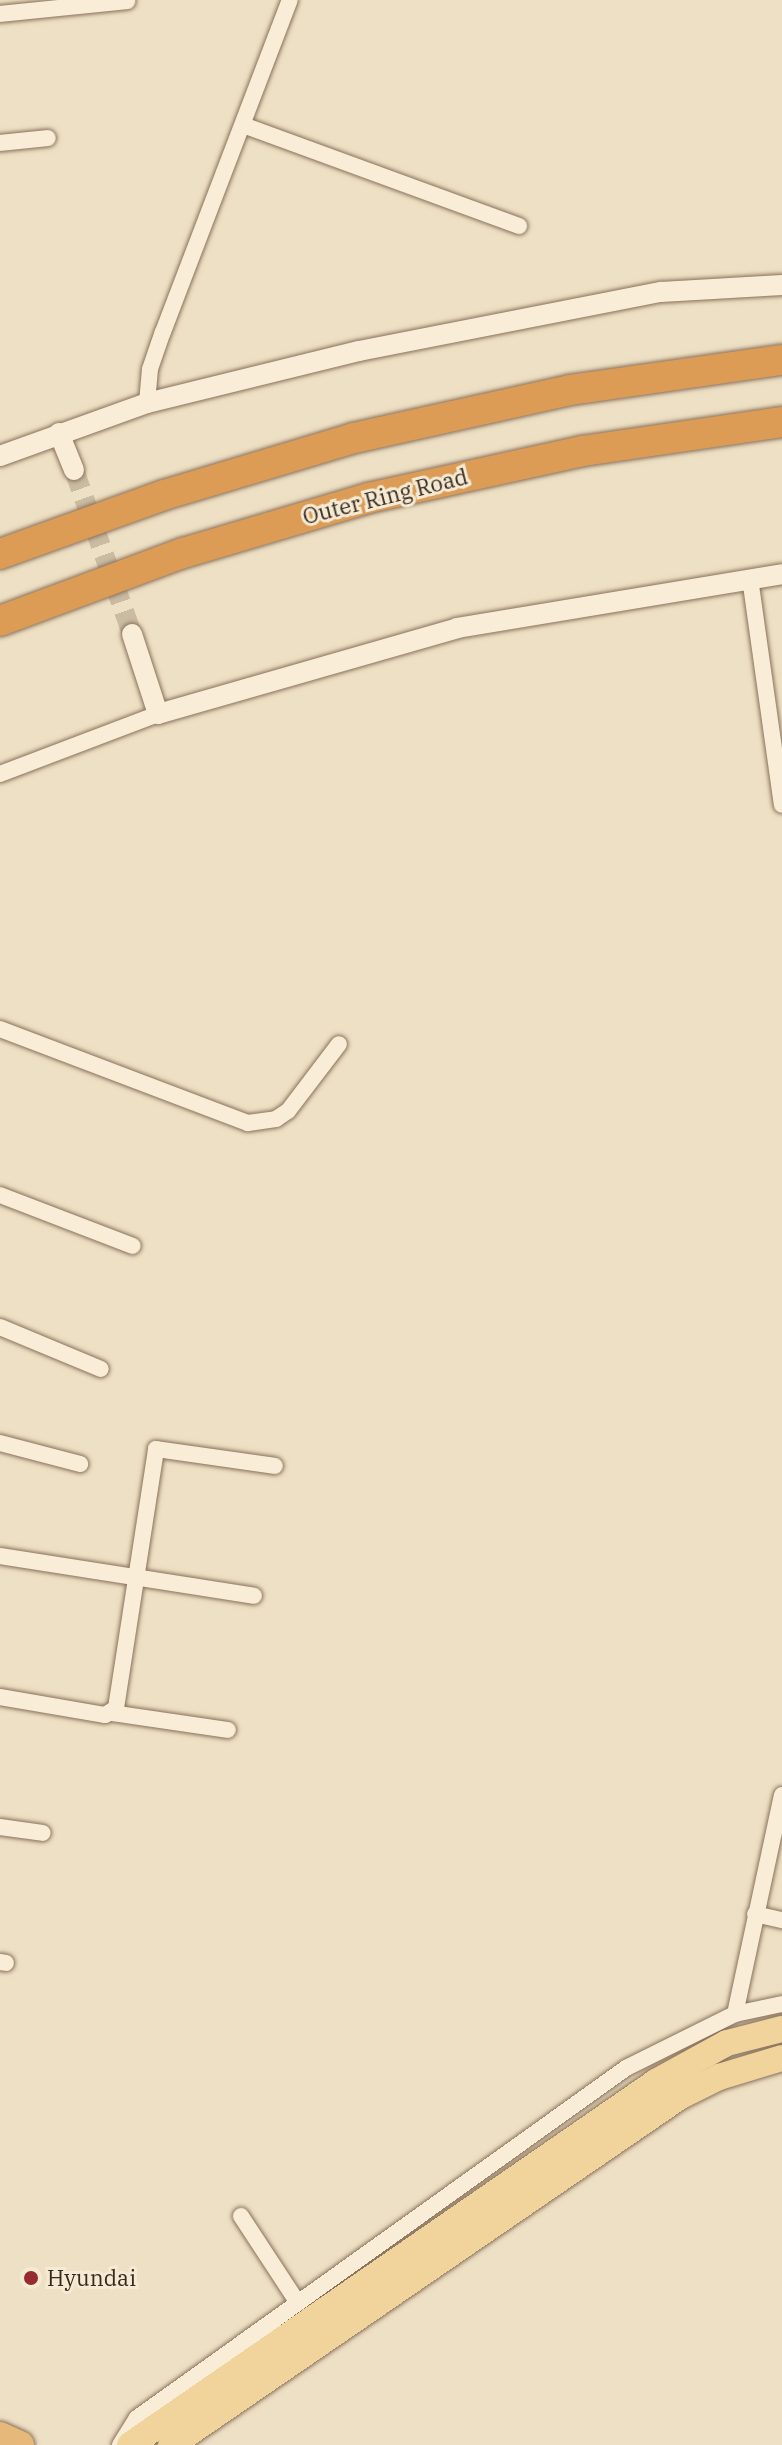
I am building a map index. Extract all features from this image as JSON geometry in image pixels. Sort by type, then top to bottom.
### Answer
[{"type":"highway","points":[[0,554],[164,495],[354,438],[429,419],[570,390],[782,360]]},
{"type":"highway","name":"Outer Ring Road","points":[[0,621],[183,553],[369,498],[597,448],[782,422]]},
{"type":"main road","points":[[171,2445],[219,2396],[692,2059],[782,2029]]},
{"type":"main road","points":[[130,2445],[219,2396],[679,2097],[719,2077],[782,2058]]},
{"type":"street","points":[[147,403],[150,369],[290,0]]},
{"type":"street","points":[[0,14],[127,1]]},
{"type":"street","points":[[243,125],[519,226]]},
{"type":"street","points":[[0,143],[48,138]]},
{"type":"street","points":[[0,456],[147,403],[359,351],[661,292],[782,285]]},
{"type":"street","points":[[59,433],[74,470]]},
{"type":"street","points":[[0,774],[158,714],[457,628],[782,574]]},
{"type":"street","points":[[750,578],[782,805]]},
{"type":"street","points":[[132,634],[158,714]]},
{"type":"street","points":[[0,1029],[248,1123],[276,1119],[288,1111],[339,1044]]},
{"type":"street","points":[[0,1195],[133,1246]]},
{"type":"street","points":[[0,1327],[101,1369]]},
{"type":"street","points":[[0,1443],[80,1464]]},
{"type":"street","points":[[112,1713],[156,1449],[275,1466]]},
{"type":"street","points":[[0,1556],[254,1596]]},
{"type":"street","points":[[0,1697],[228,1730]]},
{"type":"street","points":[[735,2014],[782,1795]]},
{"type":"street","points":[[0,1827],[43,1833]]},
{"type":"street","points":[[755,1914],[782,1920]]},
{"type":"street","points":[[120,2445],[137,2418],[626,2068],[735,2014],[782,2004]]},
{"type":"street","points":[[241,2216],[298,2303]]},
{"type":"tunnel","points":[[74,470],[132,634]]},
{"type":"place","name":"Hyundai","points":[[31,2278]]}]
